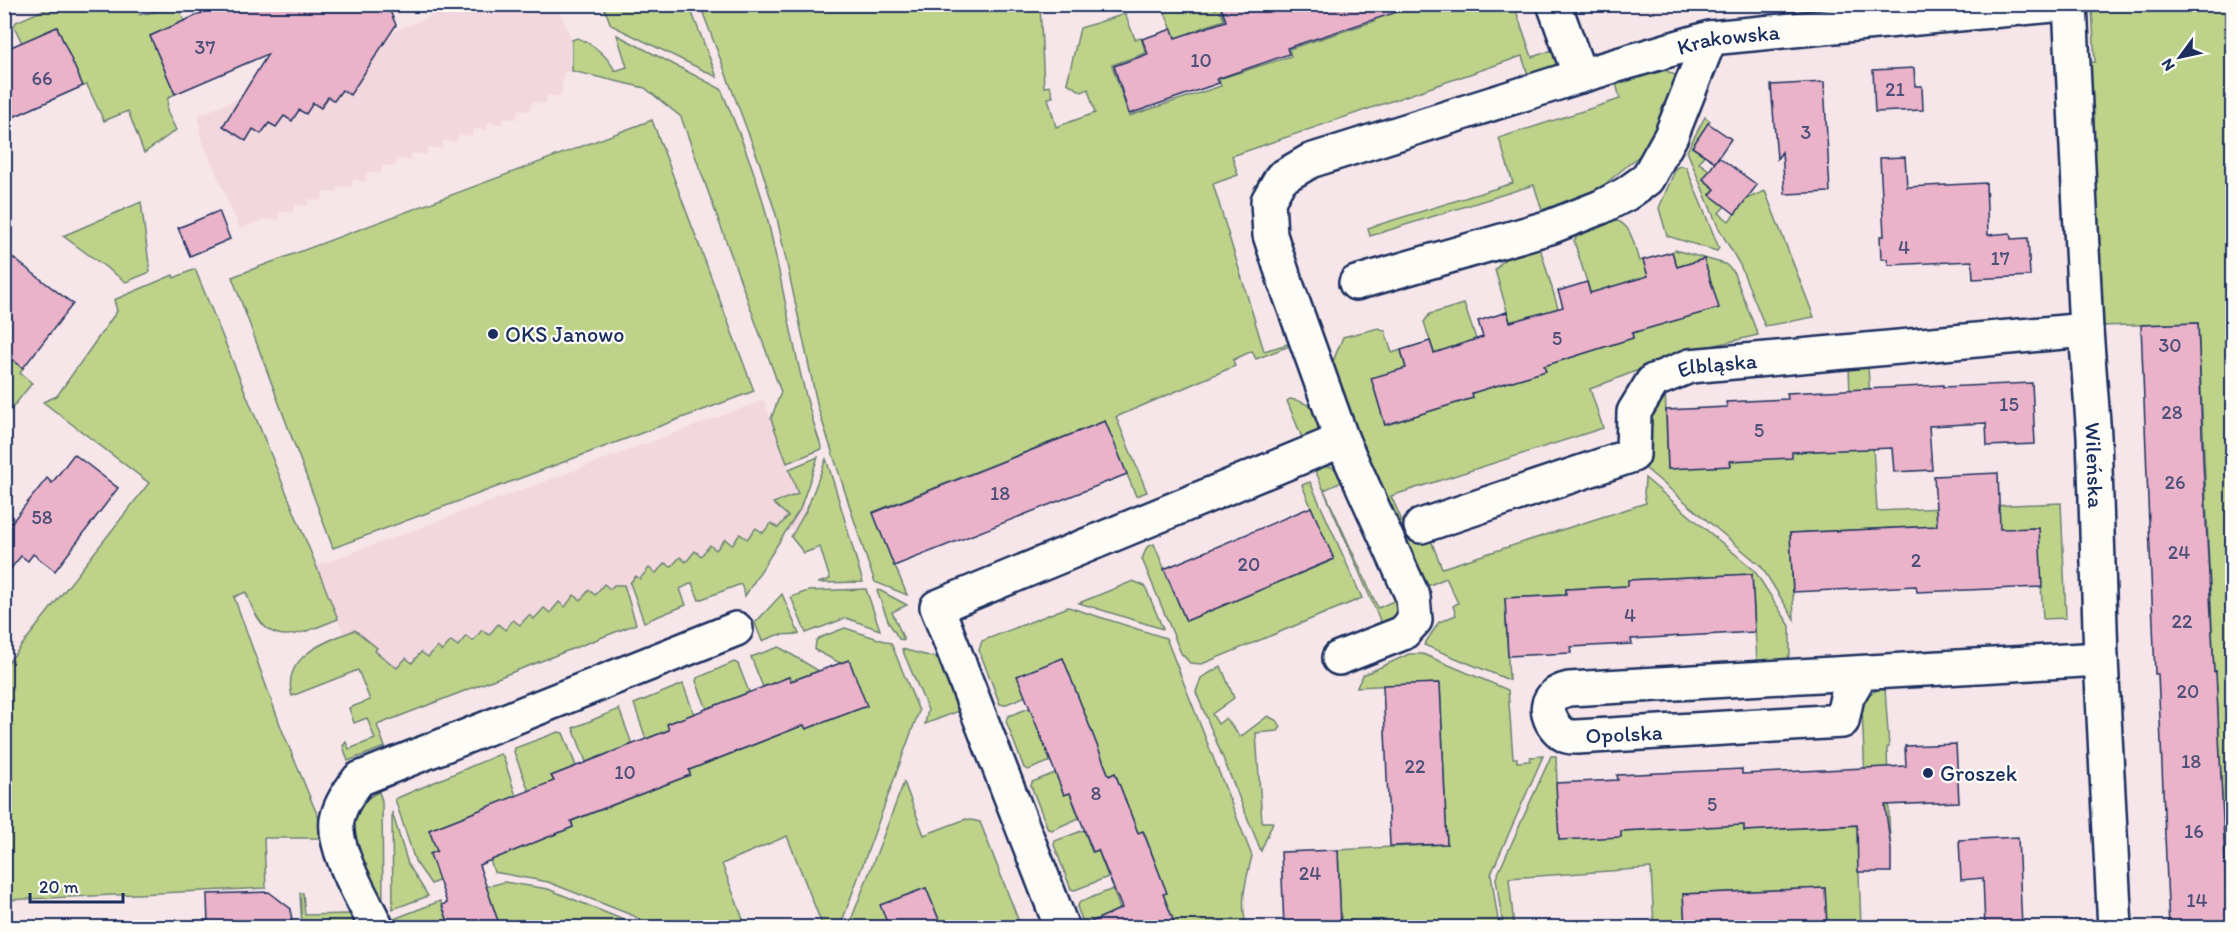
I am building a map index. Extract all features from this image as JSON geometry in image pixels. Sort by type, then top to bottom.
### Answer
[{"type":"street","points":[[1554,4],[1580,76]]},
{"type":"street","name":"Krakowska","points":[[1339,658],[1403,633],[1415,620],[1413,597],[1342,440],[1270,235],[1268,201],[1281,178],[1310,161],[1580,76],[1710,38],[2064,4]]},
{"type":"street","name":"Wileńska","points":[[2070,4],[2086,330],[2094,436],[2101,659],[2115,927]]},
{"type":"street","points":[[1356,283],[1550,227],[1626,195],[1647,179],[1671,136],[1710,38]]},
{"type":"street","name":"Elbląska","points":[[1421,526],[1633,455],[1634,412],[1653,381],[1690,366],[2086,330]]},
{"type":"street","points":[[1062,927],[937,607],[1342,440]]},
{"type":"street","points":[[377,927],[339,844],[337,820],[346,796],[359,779],[736,630]]},
{"type":"street","name":"Opolska","points":[[1861,673],[1847,697],[1842,721],[1577,737],[1567,736],[1558,730],[1551,722],[1548,712],[1550,701],[1555,694],[1569,689],[2101,659]]},
{"type":"shaded area","points":[[456,5],[557,5],[573,43],[572,71],[564,72],[561,97],[547,95],[546,103],[532,102],[530,111],[518,110],[517,119],[503,118],[502,124],[488,123],[487,130],[473,129],[472,136],[458,135],[457,142],[443,141],[442,149],[428,148],[427,155],[412,153],[410,161],[397,159],[395,167],[382,165],[381,173],[367,172],[366,182],[353,180],[352,187],[338,186],[337,193],[323,192],[322,201],[309,199],[308,206],[295,204],[293,213],[280,211],[279,220],[265,219],[240,229],[200,136],[199,115]]},
{"type":"shaded area","points":[[764,400],[810,523],[365,687],[316,566]]},
{"type":"green space","points":[[2149,4],[2232,5],[2232,927],[2228,927],[2198,323],[2100,326],[2086,63],[2095,62],[2092,7]]},
{"type":"green space","points":[[55,5],[135,5],[140,15],[177,7],[185,22],[150,36],[175,94],[168,98],[167,111],[176,130],[144,153],[128,111],[104,121],[87,85],[83,86],[57,27],[22,43],[14,26],[16,22]]},
{"type":"green space","points":[[603,5],[689,5],[717,77],[611,25]]},
{"type":"green space","points":[[700,5],[1040,5],[1044,87],[1050,86],[1053,97],[1048,98],[1056,127],[1095,113],[1088,89],[1082,92],[1067,83],[1080,28],[1125,14],[1135,39],[1141,38],[1146,53],[1112,65],[1129,116],[1221,86],[1219,79],[1291,56],[1289,49],[1375,21],[1374,16],[1408,5],[1514,5],[1532,57],[1556,49],[1558,57],[1555,70],[1529,78],[1522,56],[1232,156],[1238,175],[1213,184],[1264,351],[1288,344],[1289,346],[1256,359],[1252,351],[1233,360],[1235,366],[1116,417],[1147,492],[1136,496],[1105,421],[873,512],[907,595],[875,582],[868,563],[818,408],[777,218],[760,164]]},
{"type":"green space","points":[[1162,5],[1213,5],[1215,9],[1220,7],[1224,20],[1198,29],[1198,34],[1177,43]]},
{"type":"green space","points":[[617,35],[721,89],[761,194],[797,360],[822,449],[787,463],[771,419],[781,392],[681,117],[645,88],[572,71],[572,40],[577,38],[599,51],[615,71],[627,67]]},
{"type":"green space","points":[[1663,69],[1675,75],[1679,83],[1650,143],[1640,155],[1604,185],[1586,195],[1542,210],[1534,185],[1370,236],[1368,228],[1513,183],[1499,138],[1620,99],[1616,83]]},
{"type":"green space","points":[[1705,117],[1710,121],[1692,147],[1704,155],[1699,163],[1709,170],[1703,179],[1715,189],[1710,195],[1725,206],[1719,213],[1729,221],[1746,199],[1765,191],[1814,317],[1765,326],[1740,265],[1718,227],[1687,151]]},
{"type":"green space","name":"OKS Janowo","points":[[652,120],[754,391],[333,548],[232,277]]},
{"type":"green space","points":[[1686,167],[1719,248],[1717,251],[1667,236],[1659,208],[1676,168]]},
{"type":"green space","points":[[141,202],[150,272],[126,282],[63,236]]},
{"type":"green space","points":[[1614,220],[1629,230],[1639,261],[1643,260],[1648,276],[1615,286],[1592,298],[1574,241],[1580,231]]},
{"type":"green space","points":[[1530,247],[1541,251],[1558,308],[1530,317],[1512,328],[1495,270],[1509,254]]},
{"type":"green space","points":[[1675,250],[1725,264],[1733,271],[1758,335],[1682,353],[1590,389],[1603,428],[1391,496],[1403,523],[1428,533],[1442,568],[1646,503],[1645,478],[1754,570],[1790,626],[1790,653],[1787,660],[1757,662],[1752,574],[1629,580],[1628,586],[1566,589],[1566,595],[1505,598],[1509,680],[1424,645],[1439,622],[1456,615],[1453,606],[1458,603],[1446,578],[1423,588],[1329,371],[1343,337],[1379,328],[1385,331],[1392,353],[1401,350],[1406,368],[1372,379],[1385,425],[1473,398],[1472,393],[1545,370],[1544,366],[1633,338],[1632,333],[1718,308],[1704,259],[1677,267],[1672,252]]},
{"type":"green space","points":[[195,269],[338,619],[307,631],[282,635],[262,624],[246,592],[234,597],[282,730],[324,831],[318,838],[264,838],[266,888],[5,900],[4,668],[149,483],[43,402],[57,396],[117,311],[114,300],[173,275],[174,278]]},
{"type":"green space","points":[[1464,304],[1476,339],[1458,345],[1459,352],[1436,359],[1424,322],[1430,314]]},
{"type":"green space","points":[[4,353],[23,368],[20,373],[32,383],[5,417]]},
{"type":"green space","points":[[1868,367],[1877,511],[2061,503],[2066,618],[2043,619],[2038,528],[1916,533],[1915,527],[1790,533],[1794,619],[1761,566],[1645,468],[1644,410],[1665,386],[1668,469],[1731,465],[1730,461],[1792,452],[1852,449],[1849,368]]},
{"type":"green space","points":[[1290,399],[1309,406],[1314,410],[1319,421],[1315,434],[1305,445],[1287,401]]},
{"type":"green space","points":[[818,457],[800,509],[745,596],[741,584],[699,600],[692,583],[680,589],[686,605],[644,622],[630,583],[636,576],[640,579],[649,568],[656,573],[665,563],[671,567],[680,557],[686,562],[695,551],[701,556],[710,545],[716,550],[725,539],[732,545],[740,534],[747,539],[756,528],[763,533],[771,523],[778,528],[788,516],[773,503],[798,494],[789,469]]},
{"type":"green space","points":[[826,459],[863,582],[818,583],[830,579],[820,547],[804,553],[791,537],[807,509]]},
{"type":"green space","points":[[1329,466],[1342,472],[1346,480],[1324,490],[1378,608],[1400,598],[1403,614],[1383,627],[1315,470]]},
{"type":"green space","points":[[1310,482],[1362,598],[1202,664],[1190,663],[1181,653],[1142,559],[1147,547],[1154,544],[1186,621],[1333,560],[1302,485]]},
{"type":"green space","points":[[1133,581],[1145,586],[1163,629],[1079,603]]},
{"type":"green space","points":[[604,584],[610,589],[614,585],[624,585],[636,624],[377,725],[385,747],[348,761],[343,746],[346,742],[349,749],[375,739],[367,718],[354,723],[349,708],[370,700],[358,670],[292,696],[290,682],[293,670],[300,660],[320,645],[355,630],[377,648],[375,651],[397,668],[406,658],[412,663],[421,652],[428,657],[437,647],[442,651],[451,641],[458,646],[466,636],[473,641],[482,630],[489,635],[498,624],[505,630],[513,620],[520,625],[529,615],[534,619],[544,608],[550,613],[559,602],[565,607],[574,595],[581,600],[589,590],[595,595]]},
{"type":"green space","points":[[866,589],[880,630],[846,618],[806,633],[791,597],[808,591]]},
{"type":"green space","points":[[877,591],[907,605],[892,612],[904,640],[899,639],[889,623]]},
{"type":"green space","points":[[782,594],[799,634],[777,635],[762,641],[755,623]]},
{"type":"green space","points":[[1068,607],[1166,638],[1252,856],[1243,900],[1247,927],[1175,927],[1163,894],[1166,892],[1144,832],[1138,833],[1115,773],[1109,776],[1063,659],[1018,676],[1026,696],[1004,705],[1000,704],[979,650],[982,641]]},
{"type":"green space","points":[[845,628],[891,643],[919,711],[840,927],[823,927],[787,836],[722,864],[746,927],[649,927],[634,916],[548,882],[494,872],[490,860],[573,827],[572,821],[690,775],[689,770],[804,725],[806,729],[866,706],[849,660],[840,663],[815,650],[816,641],[819,638]]},
{"type":"green space","points":[[779,647],[819,671],[791,681],[788,677],[763,687],[751,657]]},
{"type":"green space","points":[[902,649],[944,660],[969,724],[968,733],[959,711],[925,724],[928,710]]},
{"type":"green space","points":[[1409,654],[1423,654],[1508,690],[1513,758],[1517,758],[1517,762],[1530,761],[1530,757],[1543,756],[1491,874],[1499,927],[1341,927],[1338,850],[1447,844],[1440,683],[1357,687],[1363,675]]},
{"type":"green space","points":[[734,662],[738,664],[749,692],[707,709],[696,681],[697,678]]},
{"type":"green space","points":[[1221,666],[1234,698],[1212,714],[1218,724],[1226,718],[1240,737],[1268,716],[1277,721],[1281,727],[1278,731],[1256,733],[1262,822],[1273,822],[1261,851],[1196,692],[1201,678]]},
{"type":"green space","points":[[683,684],[694,714],[668,724],[669,730],[646,739],[634,704]]},
{"type":"green space","points":[[1879,689],[1885,689],[1889,747],[1887,748],[1890,845],[1858,846],[1861,927],[1827,927],[1825,888],[1683,894],[1685,927],[1654,927],[1651,868],[1509,878],[1514,927],[1503,927],[1496,878],[1551,756],[1556,756],[1559,840],[1621,831],[1744,825],[1744,831],[1867,825],[1862,708],[1866,696]]},
{"type":"green space","points":[[1030,708],[1051,761],[1028,770],[1024,768],[1006,721],[1008,716]]},
{"type":"green space","points":[[619,709],[632,744],[586,762],[573,728]]},
{"type":"green space","points":[[558,732],[563,733],[576,766],[552,776],[554,781],[529,791],[514,752],[515,748]]},
{"type":"green space","points":[[500,754],[503,756],[516,796],[429,830],[437,851],[430,854],[440,880],[431,884],[415,861],[395,799]]},
{"type":"green space","points":[[1055,773],[1070,793],[1079,818],[1052,830],[1048,829],[1031,786],[1032,782]]},
{"type":"green space","points":[[904,782],[924,835],[966,819],[980,822],[1021,927],[942,927],[926,888],[881,905],[889,927],[848,928]]},
{"type":"green space","points":[[379,792],[382,801],[383,907],[379,909],[359,859],[352,827],[360,808],[368,798]]},
{"type":"green space","points":[[392,812],[408,864],[428,896],[393,909]]},
{"type":"green space","points":[[1084,830],[1092,852],[1098,850],[1108,877],[1075,890],[1071,889],[1054,845],[1055,841]]},
{"type":"green space","points":[[504,882],[548,889],[636,927],[500,927],[486,887]]},
{"type":"green space","points":[[1113,889],[1120,909],[1116,911],[1122,927],[1085,927],[1077,907],[1080,902]]},
{"type":"green space","points":[[300,893],[303,893],[305,915],[350,914],[367,927],[302,927]]},
{"type":"green space","points":[[440,901],[450,927],[398,927],[394,919]]},
{"type":"building","points":[[222,4],[387,4],[396,25],[350,95],[342,90],[334,101],[328,97],[321,108],[313,103],[306,114],[299,110],[292,121],[284,116],[276,127],[269,123],[261,134],[253,129],[246,141],[223,126],[268,54],[175,94],[150,36]]},
{"type":"building","points":[[1220,4],[1405,4],[1406,9],[1287,48],[1289,54],[1217,79],[1219,83],[1129,114],[1114,66],[1148,54],[1142,39],[1172,29],[1175,38],[1226,21]]},
{"type":"building","points":[[57,27],[83,86],[4,121],[4,50]]},
{"type":"building","points":[[1914,68],[1915,86],[1922,86],[1923,110],[1875,112],[1873,70]]},
{"type":"building","points":[[1824,82],[1830,192],[1785,194],[1782,152],[1777,159],[1771,85]]},
{"type":"building","points":[[1708,123],[1731,139],[1715,162],[1692,147]]},
{"type":"building","points":[[1719,157],[1757,185],[1735,214],[1710,195],[1715,189],[1703,179]]},
{"type":"building","points":[[1905,157],[1907,187],[1986,183],[1988,235],[2010,233],[2011,239],[2028,238],[2030,276],[1973,279],[1972,261],[1888,265],[1887,259],[1881,259],[1880,236],[1884,236],[1880,158]]},
{"type":"building","points":[[219,211],[230,239],[190,256],[178,228]]},
{"type":"building","points":[[4,251],[73,304],[23,368],[4,353]]},
{"type":"building","points":[[1672,252],[1677,267],[1704,259],[1719,308],[1632,333],[1633,338],[1544,366],[1546,371],[1472,393],[1473,398],[1385,425],[1371,378],[1406,368],[1401,350],[1430,341],[1434,353],[1483,337],[1478,321],[1507,312],[1510,322],[1563,307],[1558,291],[1587,282],[1590,293],[1648,276],[1643,260]]},
{"type":"building","points":[[2198,323],[2203,461],[2228,927],[2169,927],[2158,674],[2155,674],[2141,325]]},
{"type":"building","points":[[2032,383],[2035,444],[1987,446],[1986,423],[1929,426],[1932,470],[1894,472],[1892,448],[1792,452],[1792,458],[1730,461],[1731,466],[1668,469],[1666,410],[1727,407],[1726,402],[1788,399],[1787,393]]},
{"type":"building","points":[[1105,421],[1127,474],[894,566],[873,513]]},
{"type":"building","points":[[74,454],[118,488],[55,571],[33,554],[28,561],[21,556],[4,577],[4,532],[47,478],[52,483]]},
{"type":"building","points":[[1998,473],[2000,529],[2039,528],[2042,587],[1917,592],[1916,586],[1793,592],[1790,533],[1937,526],[1934,476]]},
{"type":"building","points":[[1311,507],[1334,559],[1186,621],[1164,569]]},
{"type":"building","points":[[1752,574],[1755,632],[1631,639],[1632,644],[1570,647],[1571,653],[1508,656],[1505,598],[1566,595],[1566,589],[1628,586],[1628,580]]},
{"type":"building","points":[[1063,658],[1109,776],[1115,773],[1138,833],[1143,831],[1167,893],[1163,894],[1176,927],[1080,927],[1122,908],[1098,850],[1093,852],[1070,793],[1064,795],[1017,676]]},
{"type":"building","points":[[849,660],[867,706],[806,729],[804,725],[689,770],[690,775],[571,821],[573,827],[479,865],[500,927],[450,927],[442,905],[447,903],[430,854],[437,851],[429,830],[554,781],[551,776],[669,730],[667,724],[789,677],[791,681]]},
{"type":"building","points":[[1440,683],[1447,844],[1390,846],[1383,685]]},
{"type":"building","points":[[1956,744],[1959,802],[1885,805],[1891,849],[1891,872],[1858,872],[1857,825],[1744,831],[1744,825],[1621,831],[1621,837],[1559,840],[1556,783],[1618,780],[1617,775],[1742,769],[1742,774],[1906,766],[1905,746]]},
{"type":"building","points":[[2018,837],[2022,927],[1985,927],[1983,878],[1961,880],[1959,840]]},
{"type":"building","points":[[1338,850],[1341,927],[1284,927],[1281,852]]},
{"type":"building","points":[[926,888],[942,927],[889,927],[880,905]]},
{"type":"building","points":[[1825,888],[1827,927],[1685,927],[1683,894]]},
{"type":"building","points":[[269,892],[291,909],[292,927],[208,927],[207,894]]},
{"type":"place","name":"OKS Janowo","points":[[493,334]]},
{"type":"place","name":"Groszek","points":[[1928,773]]}]
